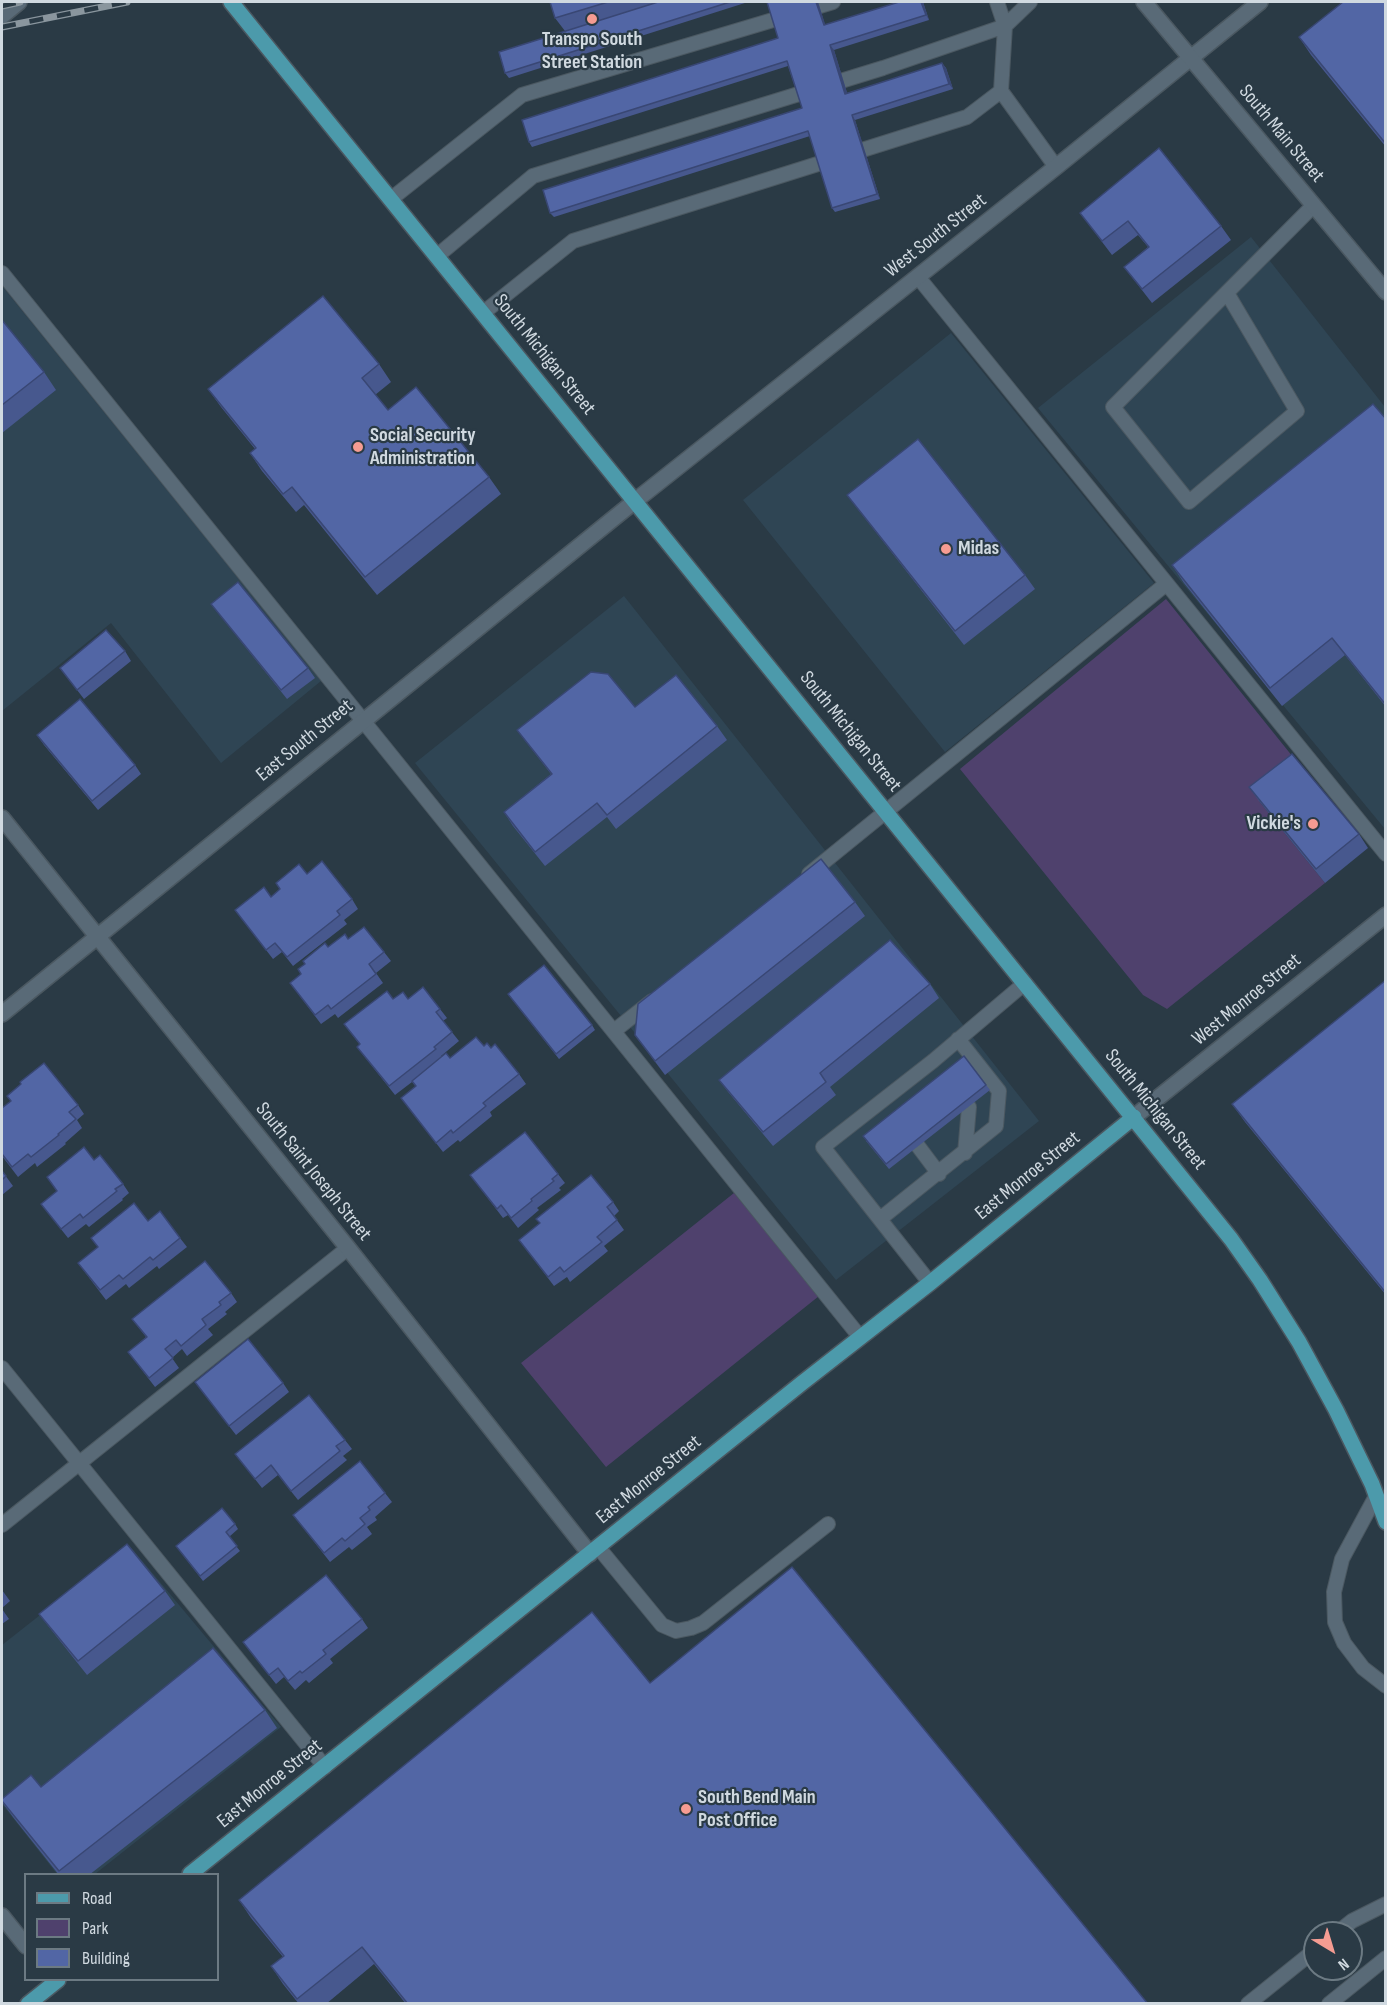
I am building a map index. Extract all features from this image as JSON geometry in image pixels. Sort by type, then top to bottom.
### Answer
[{"type":"main road","name":"South Michigan Street","points":[[231,2],[1231,1239],[1299,1342],[1336,1410],[1386,1522]]},
{"type":"main road","name":"East Monroe Street","points":[[192,1873],[1134,1117]]},
{"type":"main road","points":[[28,2004],[54,1981]]},
{"type":"street","points":[[2,16],[19,2]]},
{"type":"street","name":"South Main Street","points":[[1144,2],[1386,292]]},
{"type":"street","name":"West South Street","points":[[635,501],[1260,2]]},
{"type":"street","name":"East South Street","points":[[2,1014],[635,501]]},
{"type":"street","name":"South Saint Joseph Street","points":[[2,818],[594,1551]]},
{"type":"street","name":"West Monroe Street","points":[[1134,1117],[1386,915]]},
{"type":"street","points":[[2,1916],[24,1944]]},
{"type":"lane","points":[[391,199],[522,94],[833,2]]},
{"type":"lane","points":[[997,2],[1005,26],[1001,91],[1056,167]]},
{"type":"lane","points":[[437,256],[533,176],[883,68],[1005,26],[1030,2]]},
{"type":"lane","points":[[483,313],[573,241],[967,117],[1001,91]]},
{"type":"lane","points":[[1227,293],[1298,411],[1189,502],[1113,407],[1313,206]]},
{"type":"lane","points":[[2,273],[860,1337]]},
{"type":"lane","points":[[918,277],[1386,854]]},
{"type":"lane","points":[[798,883],[1166,584]]},
{"type":"lane","points":[[930,1283],[823,1147],[885,1105],[936,1065],[958,1039],[1025,983]]},
{"type":"lane","points":[[614,1031],[660,994]]},
{"type":"lane","points":[[880,1219],[996,1126],[999,1091],[958,1039]]},
{"type":"lane","points":[[965,1153],[969,1107]]},
{"type":"lane","points":[[918,1146],[939,1174]]},
{"type":"lane","points":[[2,1525],[348,1248]]},
{"type":"lane","points":[[2,1368],[325,1767]]},
{"type":"lane","points":[[1376,1496],[1342,1559],[1334,1592],[1335,1622],[1344,1643],[1363,1668],[1386,1686]]},
{"type":"lane","points":[[594,1551],[663,1625],[676,1631],[703,1623],[828,1524]]},
{"type":"lane","points":[[1352,1921],[1386,1904]]},
{"type":"lane","points":[[1329,2004],[1386,1958]]},
{"type":"lane","points":[[1248,2004],[1303,1960]]},
{"type":"shaded area","points":[[1251,237],[1385,407],[1385,829],[1038,408]]},
{"type":"shaded area","points":[[2,286],[321,681],[221,763],[111,623],[2,711]]},
{"type":"shaded area","points":[[951,333],[1154,583],[945,752],[743,500]]},
{"type":"shaded area","points":[[624,596],[1039,1121],[836,1280],[415,763]]},
{"type":"shaded area","points":[[129,1545],[281,1727],[96,1873],[56,1873],[2,1804],[2,1645]]},
{"type":"green space","points":[[1166,599],[1301,767],[1259,801],[1325,883],[1167,1009],[1143,995],[960,769]]},
{"type":"green space","points":[[734,1193],[819,1296],[606,1467],[521,1363]]},
{"type":"building","points":[[550,2],[608,2],[555,18]]},
{"type":"building","points":[[658,2],[730,2],[505,73],[499,52]]},
{"type":"building","points":[[767,2],[816,2],[824,25],[899,2],[921,2],[926,15],[830,45],[845,94],[942,63],[949,84],[852,115],[877,194],[832,208],[808,131],[550,213],[543,190],[802,108],[787,61],[529,142],[522,120],[778,38]]},
{"type":"building","points":[[1343,2],[1386,2],[1386,144],[1299,37]]},
{"type":"building","points":[[1159,148],[1221,226],[1142,289],[1124,267],[1149,247],[1128,221],[1102,241],[1080,213]]},
{"type":"building","name":"Social Security Administration","points":[[323,296],[379,364],[362,378],[388,410],[416,387],[489,477],[365,577],[292,487],[283,494],[250,453],[256,448],[208,389]]},
{"type":"building","points":[[2,320],[44,372],[2,405]]},
{"type":"building","points":[[1373,404],[1386,419],[1386,705],[1332,638],[1270,688],[1172,565]]},
{"type":"building","name":"Midas","points":[[918,439],[1025,575],[955,631],[847,495]]},
{"type":"building","points":[[238,582],[308,668],[281,690],[211,604]]},
{"type":"building","points":[[106,630],[125,651],[77,690],[60,668]]},
{"type":"building","points":[[591,672],[608,674],[635,707],[676,675],[717,726],[607,815],[597,803],[535,852],[504,812],[552,774],[517,730]]},
{"type":"building","points":[[80,699],[135,765],[92,801],[37,735]]},
{"type":"building","name":"Vickie's","points":[[1292,754],[1359,834],[1316,869],[1249,787]]},
{"type":"building","points":[[821,859],[855,902],[655,1061],[635,1035],[638,1004]]},
{"type":"building","points":[[322,861],[352,899],[337,911],[340,915],[287,957],[275,943],[266,950],[235,910],[264,887],[271,897],[280,889],[276,883],[299,864],[307,874]]},
{"type":"building","points":[[364,927],[384,952],[369,964],[376,974],[331,1009],[328,1005],[315,1015],[290,983],[301,974],[298,969],[305,964],[303,961],[325,943],[328,947],[345,934],[348,939]]},
{"type":"building","points":[[890,940],[930,984],[820,1073],[826,1082],[763,1132],[719,1080]]},
{"type":"building","points":[[544,965],[592,1025],[556,1054],[508,994]]},
{"type":"building","points":[[1386,980],[1386,1293],[1232,1104]]},
{"type":"building","points":[[423,987],[440,1009],[436,1012],[452,1032],[434,1047],[436,1049],[389,1086],[357,1047],[360,1044],[344,1024],[387,991],[393,999],[403,992],[408,999]]},
{"type":"building","points":[[476,1037],[484,1046],[487,1043],[491,1048],[495,1044],[519,1074],[483,1103],[486,1106],[453,1133],[451,1130],[436,1143],[401,1098],[416,1086],[412,1081],[446,1053],[450,1058]]},
{"type":"building","points":[[964,1056],[986,1085],[886,1164],[863,1136]]},
{"type":"building","points":[[44,1063],[78,1105],[69,1112],[76,1119],[31,1157],[28,1154],[12,1167],[2,1154],[2,1108],[11,1101],[7,1096],[21,1084],[20,1082]]},
{"type":"building","points":[[525,1132],[558,1174],[552,1179],[554,1181],[511,1218],[501,1205],[497,1209],[470,1175]]},
{"type":"building","points":[[84,1147],[94,1160],[100,1155],[123,1184],[83,1218],[80,1214],[61,1229],[41,1204],[57,1191],[47,1177]]},
{"type":"building","points":[[591,1175],[613,1202],[607,1207],[617,1220],[597,1237],[602,1242],[564,1272],[560,1267],[548,1277],[519,1240],[540,1223],[536,1219]]},
{"type":"building","points":[[134,1203],[148,1221],[160,1211],[180,1238],[153,1260],[150,1257],[123,1279],[119,1275],[100,1290],[78,1263],[98,1247],[91,1238]]},
{"type":"building","points":[[205,1261],[231,1293],[219,1302],[221,1305],[202,1319],[206,1325],[181,1346],[176,1340],[165,1349],[173,1358],[149,1378],[128,1352],[147,1337],[132,1319]]},
{"type":"building","points":[[248,1339],[283,1383],[229,1426],[195,1382]]},
{"type":"building","points":[[309,1395],[345,1440],[336,1446],[340,1451],[291,1491],[271,1465],[255,1479],[235,1454]]},
{"type":"building","points":[[360,1461],[385,1493],[368,1507],[370,1510],[360,1518],[365,1524],[345,1541],[342,1538],[324,1553],[293,1515]]},
{"type":"building","points":[[222,1508],[235,1524],[226,1532],[237,1546],[200,1576],[176,1546]]},
{"type":"building","points":[[127,1544],[165,1591],[78,1661],[39,1614]]},
{"type":"building","name":"South Bend Main Post Office","points":[[792,1567],[1148,2004],[408,2004],[362,1947],[297,1999],[271,1966],[284,1956],[239,1900],[592,1612],[650,1683]]},
{"type":"building","points":[[326,1575],[362,1619],[323,1650],[326,1654],[302,1673],[300,1671],[288,1681],[278,1668],[269,1675],[243,1642]]},
{"type":"building","points":[[213,1648],[265,1710],[59,1871],[2,1799],[31,1775],[41,1787]]},
{"type":"railway","points":[[2,6],[20,2]]},
{"type":"railway","points":[[2,27],[127,2]]},
{"type":"place","name":"Transpo South Street Station","points":[[592,19]]},
{"type":"place","name":"Social Security Administration","points":[[358,447]]},
{"type":"place","name":"Midas","points":[[946,549]]},
{"type":"place","name":"Vickie's","points":[[1313,824]]},
{"type":"place","name":"South Bend Main Post Office","points":[[686,1809]]}]
